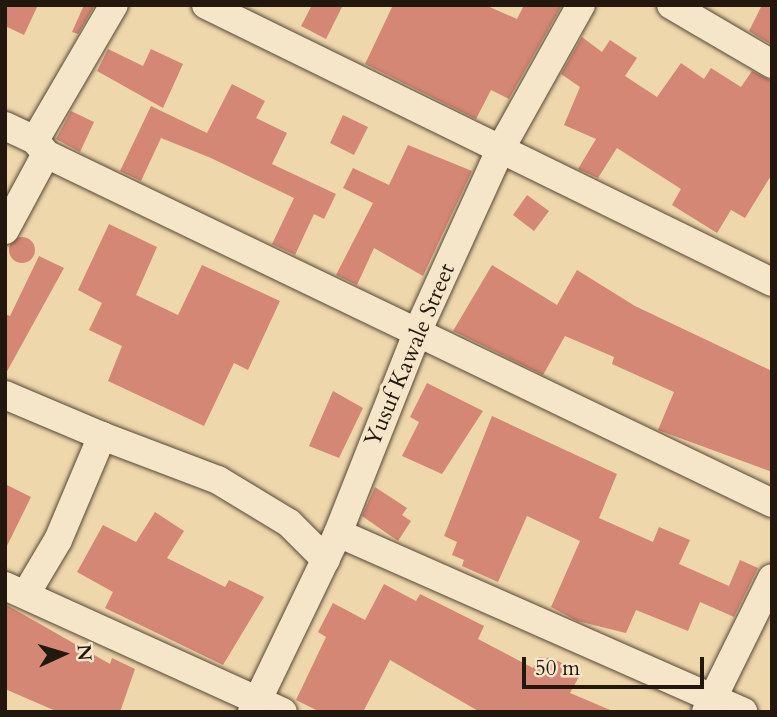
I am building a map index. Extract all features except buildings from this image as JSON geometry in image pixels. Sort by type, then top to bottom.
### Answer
[{"type":"street","points":[[5,230],[40,147],[114,5]]},
{"type":"street","points":[[206,5],[772,282]]},
{"type":"street","name":"Yusuf Kawale Street","points":[[256,705],[338,533],[419,328],[501,148],[581,5]]},
{"type":"street","points":[[671,5],[772,64]]},
{"type":"street","points":[[5,126],[40,147],[419,328],[772,503]]},
{"type":"street","points":[[5,395],[102,436],[218,480],[289,523],[326,560]]},
{"type":"street","points":[[102,436],[64,528],[16,590],[256,705],[283,712]]},
{"type":"street","points":[[338,533],[710,704],[743,712]]},
{"type":"street","points":[[710,704],[772,578]]}]
